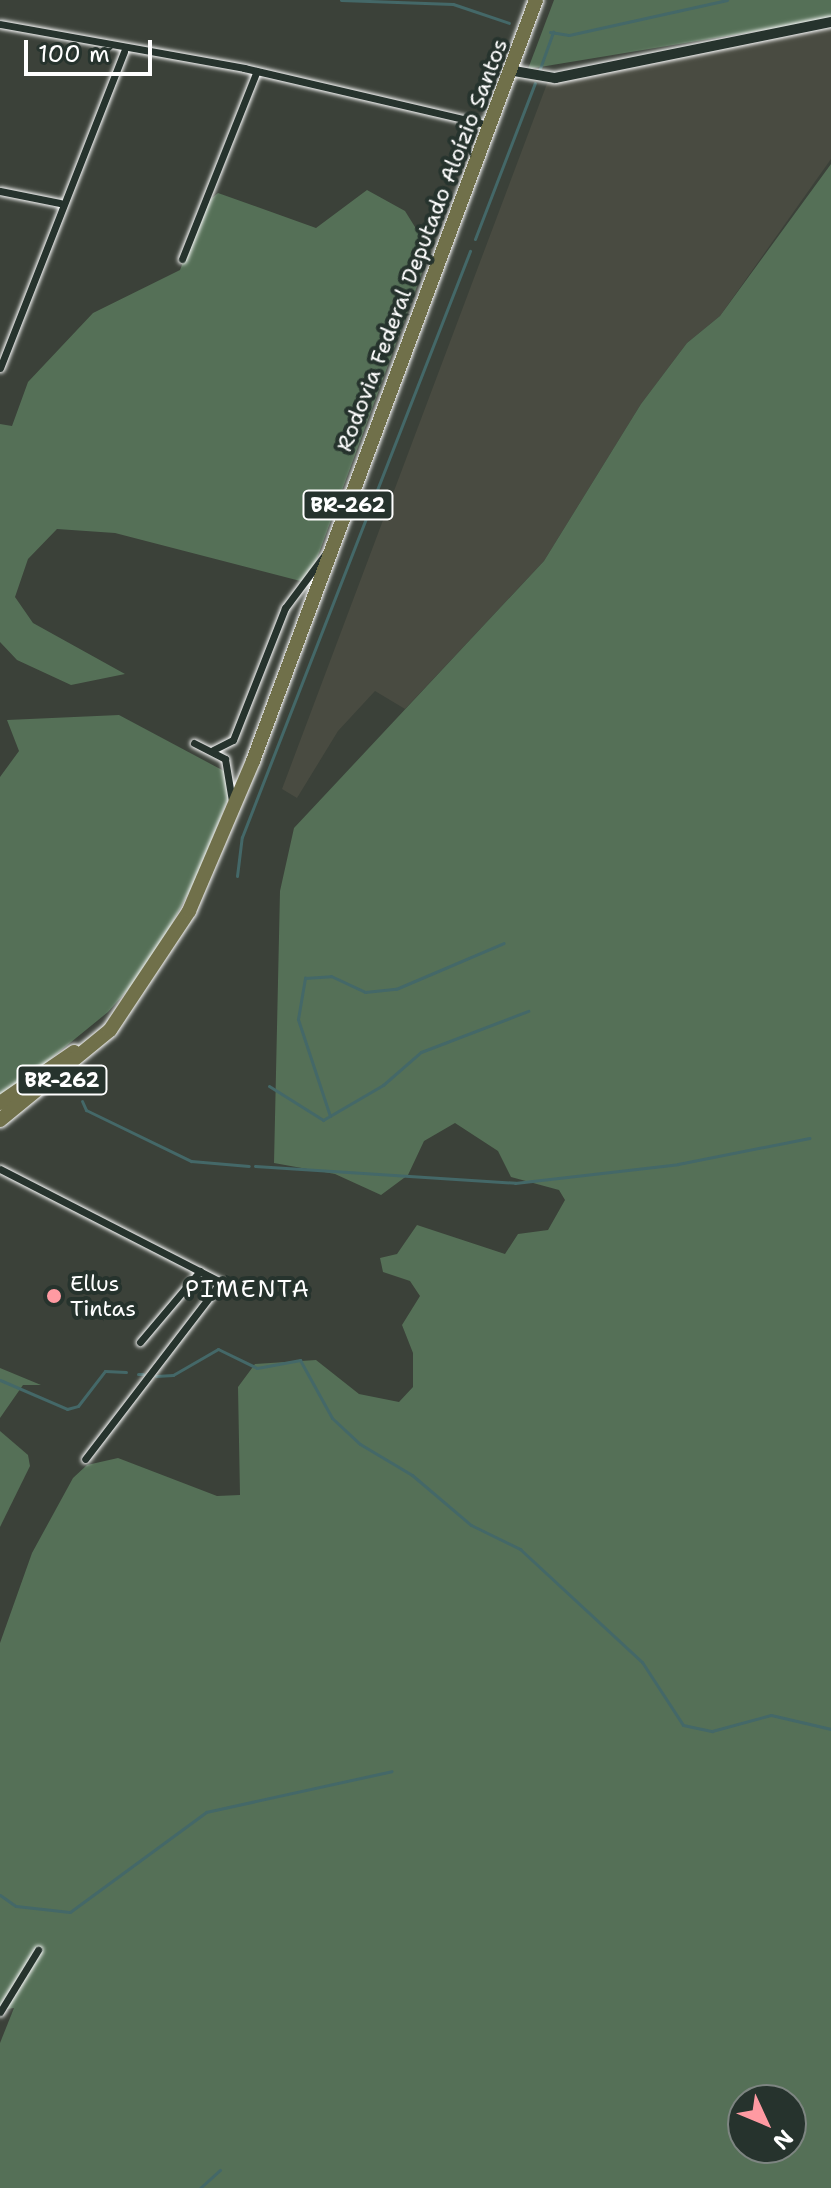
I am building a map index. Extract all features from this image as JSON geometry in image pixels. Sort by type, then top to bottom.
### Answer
[{"type":"highway","name":"Rodovia Federal Deputado Aloízio Santos","points":[[141,990],[189,911],[234,811],[515,69],[536,0]]},
{"type":"highway","points":[[515,69],[536,0]]},
{"type":"highway","name":"BR-262","points":[[0,1129],[116,1023],[141,990]]},
{"type":"highway","name":"BR-262","points":[[0,1109],[84,1045],[141,990]]},
{"type":"highway","name":"BR-262","points":[[0,1120],[116,1023]]},
{"type":"highway","name":"BR-262","points":[[0,1103],[84,1045]]},
{"type":"street","points":[[515,69],[555,78],[831,22]]},
{"type":"street","points":[[0,24],[124,51],[257,71],[491,126]]},
{"type":"street","points":[[0,368],[60,203],[124,51]]},
{"type":"street","points":[[182,259],[257,71]]},
{"type":"street","points":[[0,191],[60,203]]},
{"type":"street","points":[[213,750],[233,740],[285,608],[333,544]]},
{"type":"street","points":[[194,743],[213,750],[225,759],[234,811]]},
{"type":"street","points":[[0,1169],[221,1282],[85,1459]]},
{"type":"street","points":[[140,1342],[200,1271]]},
{"type":"street","points":[[0,2012],[38,1950]]},
{"type":"shaded area","points":[[831,28],[831,159],[720,316],[687,343],[641,404],[544,561],[405,709],[375,691],[338,731],[297,798],[282,789],[548,81]]},
{"type":"green space","points":[[554,0],[831,0],[831,19],[528,69]]},
{"type":"green space","points":[[831,164],[831,2188],[0,2188],[0,2043],[14,2008],[0,2010],[0,1643],[32,1553],[73,1478],[87,1465],[118,1458],[217,1496],[240,1495],[238,1387],[255,1364],[316,1360],[359,1394],[399,1402],[413,1387],[413,1353],[402,1325],[420,1296],[410,1281],[383,1272],[380,1258],[397,1254],[417,1225],[505,1254],[518,1234],[548,1230],[565,1200],[559,1190],[511,1177],[498,1151],[455,1123],[424,1141],[408,1175],[381,1195],[335,1174],[274,1163],[280,891],[294,828],[544,561],[641,404],[687,343],[720,316]]},
{"type":"green space","points":[[367,190],[405,211],[430,251],[308,583],[115,533],[57,529],[28,559],[15,597],[33,623],[125,674],[71,685],[17,660],[0,642],[0,424],[12,426],[28,382],[93,313],[180,270],[206,203],[218,193],[316,228]]},
{"type":"green space","points":[[119,715],[224,771],[228,799],[195,881],[148,967],[108,1012],[0,1100],[0,777],[19,751],[7,720]]},
{"type":"green space","points":[[0,1368],[41,1385],[23,1385],[0,1418]]},
{"type":"green space","points":[[0,1431],[28,1455],[30,1466],[0,1527]]},
{"type":"waterway","points":[[341,0],[453,4],[509,23]]},
{"type":"waterway","points":[[550,32],[569,35],[727,0]]},
{"type":"waterway","points":[[538,74],[553,32]]},
{"type":"waterway","points":[[475,239],[535,83]]},
{"type":"waterway","points":[[237,876],[242,837],[470,251]]},
{"type":"waterway","points":[[330,1116],[298,1019],[305,978],[331,976],[365,992],[396,989],[504,943]]},
{"type":"waterway","points":[[269,1086],[323,1120],[383,1085],[421,1052],[528,1011]]},
{"type":"waterway","points":[[82,1101],[86,1110],[191,1161],[249,1166]]},
{"type":"waterway","points":[[255,1166],[515,1183],[678,1164],[809,1138]]},
{"type":"waterway","points":[[156,1376],[173,1375],[218,1349],[257,1368],[300,1360],[332,1418],[360,1444],[412,1475],[471,1525],[520,1549],[642,1662],[683,1725],[712,1731],[771,1715],[831,1729]]},
{"type":"waterway","points":[[0,1380],[67,1409],[78,1406],[105,1371],[126,1372]]},
{"type":"waterway","points":[[138,1374],[143,1374]]},
{"type":"waterway","points":[[0,1895],[16,1906],[70,1912],[206,1812],[392,1771]]},
{"type":"waterway","points":[[200,2188],[220,2170]]},
{"type":"place","name":"Ellus Tintas","points":[[54,1296]]},
{"type":"district","name":"PIMENTA","points":[[248,1290]]}]
